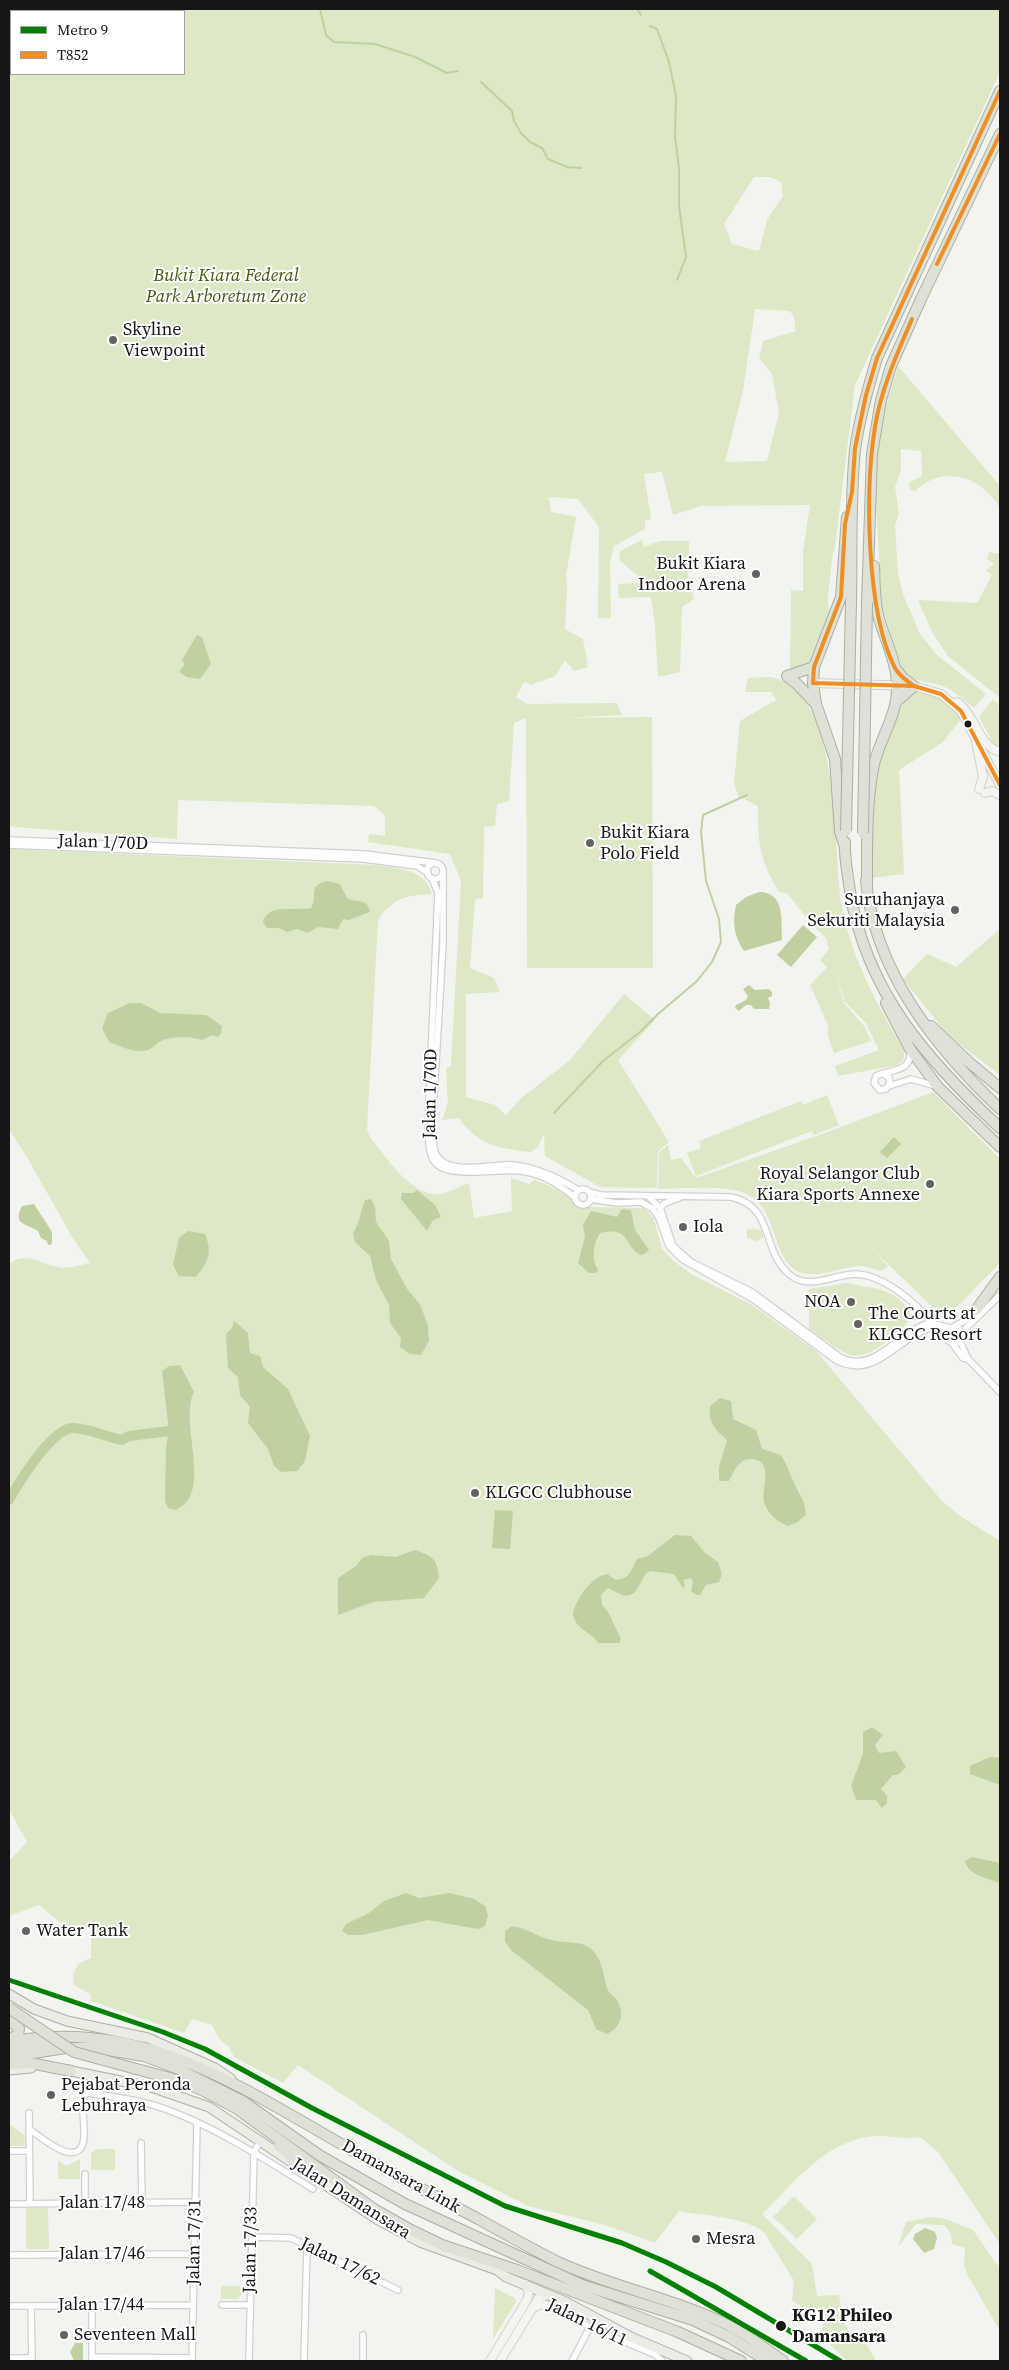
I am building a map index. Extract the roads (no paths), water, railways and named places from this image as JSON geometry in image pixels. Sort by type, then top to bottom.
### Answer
[{"type":"highway","points":[[845,847],[852,492],[855,448],[866,395],[877,358],[1000,91]]},
{"type":"highway","points":[[1000,134],[891,366],[875,427],[867,602],[863,833],[867,885],[881,944],[901,986],[937,1043],[968,1079],[1000,1109]]},
{"type":"highway","points":[[867,885],[872,780],[880,744],[897,701],[898,686],[895,667],[879,617],[876,601],[871,484]]},
{"type":"highway","points":[[852,492],[845,524],[840,597],[814,667],[813,683],[816,704],[835,759],[840,832],[845,847],[858,933],[869,963],[885,994],[931,1058],[1000,1128]]},
{"type":"highway","points":[[814,667],[786,676],[797,684],[816,704]]},
{"type":"highway","points":[[895,667],[903,678],[914,686],[897,701]]},
{"type":"highway","points":[[885,994],[887,1009],[910,1049],[938,1087],[1000,1147]]},
{"type":"highway","points":[[918,1013],[970,1063],[1000,1088]]},
{"type":"highway","points":[[976,1310],[1000,1277]]},
{"type":"highway","points":[[9,2008],[74,2052],[177,2080],[202,2090],[236,2108],[374,2209],[442,2245],[518,2270],[575,2294],[678,2332],[741,2361]]},
{"type":"highway","points":[[9,2020],[19,2028],[19,2031],[18,2035],[9,2040]]},
{"type":"highway","name":"Damansara Link","points":[[9,2040],[70,2036],[104,2039],[150,2048],[234,2083],[390,2172],[556,2261],[598,2278],[713,2318],[744,2334],[783,2361]]},
{"type":"highway","points":[[9,2049],[30,2045],[104,2039]]},
{"type":"highway","name":"Damansara Link","points":[[9,2057],[32,2052],[96,2048],[144,2056],[176,2068],[244,2102],[319,2155],[405,2204],[582,2285],[693,2320],[729,2337],[766,2361]]},
{"type":"highway","points":[[9,2064],[30,2063],[71,2071]]},
{"type":"highway","points":[[236,2108],[240,2116],[285,2151],[294,2164]]},
{"type":"highway","points":[[497,2270],[560,2292],[575,2294]]},
{"type":"main road","points":[[9,1994],[34,2009],[67,2021],[148,2038],[176,2049],[216,2068],[234,2083]]},
{"type":"main road","name":"Jalan Damansara","points":[[9,2070],[29,2067],[71,2071],[151,2086],[209,2107],[378,2220],[420,2242],[497,2270],[506,2277],[549,2295],[633,2338],[686,2361]]},
{"type":"street","points":[[813,683],[914,686],[933,690],[966,708],[988,745],[1000,752]]},
{"type":"street","points":[[948,698],[961,711],[1000,785],[984,790]]},
{"type":"street","points":[[977,739],[976,744],[984,790]]},
{"type":"street","points":[[984,790],[1000,795]]},
{"type":"street","name":"Jalan 1/70D","points":[[9,840],[365,854],[436,863]]},
{"type":"street","name":"Jalan 1/70D","points":[[9,845],[364,859],[416,866],[430,876],[438,893],[428,1127],[431,1154],[435,1163],[442,1168],[455,1171],[495,1169],[532,1173],[554,1182],[574,1197]]},
{"type":"street","points":[[436,863],[443,868],[443,874],[438,878],[430,876],[428,866],[436,863]]},
{"type":"street","name":"Jalan 1/70D","points":[[443,874],[443,945],[432,1129],[436,1153],[447,1164],[454,1166],[474,1168],[498,1164],[532,1169],[578,1190]]},
{"type":"street","points":[[910,1049],[910,1055],[904,1068],[876,1076],[875,1085],[882,1090],[902,1081],[917,1079],[938,1087]]},
{"type":"street","points":[[883,1074],[888,1077],[889,1086]]},
{"type":"street","points":[[589,1192],[590,1199],[586,1204],[581,1205],[576,1202],[574,1197],[578,1190],[585,1189],[601,1195],[730,1197],[746,1202],[762,1218],[776,1259],[790,1276],[803,1281],[815,1282],[857,1274],[872,1277],[893,1287],[931,1323],[950,1330]]},
{"type":"street","points":[[648,1196],[660,1208],[673,1246],[691,1262],[752,1292],[841,1358],[853,1363],[868,1360],[918,1327],[931,1323]]},
{"type":"street","points":[[660,1208],[669,1201],[686,1196]]},
{"type":"street","points":[[590,1199],[617,1203],[642,1202],[653,1208],[659,1218],[669,1246],[682,1259],[753,1299],[847,1366],[869,1365],[927,1329],[962,1332]]},
{"type":"street","points":[[968,1359],[963,1358],[947,1338],[950,1330],[976,1310],[1000,1285]]},
{"type":"street","points":[[1000,1295],[962,1332],[960,1341],[968,1359],[1000,1392]]},
{"type":"street","points":[[952,1343],[960,1341]]},
{"type":"street","points":[[29,2129],[61,2152],[75,2152],[81,2148],[84,2139],[84,2095],[88,2093],[134,2100],[167,2109],[197,2123],[254,2152],[313,2189]]},
{"type":"street","points":[[29,2113],[30,2204]]},
{"type":"street","name":"Jalan 17/31","points":[[192,2359],[197,2123]]},
{"type":"street","name":"Jalan 17/33","points":[[249,2361],[254,2152],[261,2140]]},
{"type":"street","points":[[141,2143],[142,2203]]},
{"type":"street","points":[[9,2151],[29,2151]]},
{"type":"street","points":[[85,2174],[85,2203]]},
{"type":"street","name":"Jalan 17/48","points":[[9,2204],[195,2202]]},
{"type":"street","name":"Jalan 17/62","points":[[252,2238],[291,2238],[398,2290]]},
{"type":"street","points":[[304,2361],[307,2245]]},
{"type":"street","name":"Jalan 17/46","points":[[9,2255],[194,2254]]},
{"type":"street","points":[[490,2361],[527,2300],[529,2291],[525,2284]]},
{"type":"street","points":[[527,2300],[549,2295]]},
{"type":"street","points":[[500,2361],[538,2298]]},
{"type":"street","name":"Jalan 16/11","points":[[538,2298],[548,2306],[656,2355],[662,2361]]},
{"type":"street","points":[[531,2310],[541,2304],[548,2306]]},
{"type":"street","points":[[92,2305],[92,2359],[192,2359]]},
{"type":"street","name":"Jalan 17/44","points":[[9,2306],[193,2305]]},
{"type":"street","points":[[222,2305],[250,2305]]},
{"type":"street","points":[[9,2358],[32,2360],[32,2306]]},
{"type":"street","points":[[572,2361],[590,2326]]},
{"type":"street","points":[[362,2361],[363,2335]]},
{"type":"waterway","points":[[320,9],[326,35],[334,42],[375,44],[415,57],[447,73],[458,71]]},
{"type":"waterway","points":[[637,9],[641,15]]},
{"type":"waterway","points":[[650,26],[657,29],[669,62],[676,96],[675,137],[679,168],[679,206],[686,257],[677,280]]},
{"type":"waterway","points":[[481,82],[512,111],[514,121],[521,133],[530,142],[542,148],[548,159],[567,167],[581,168]]},
{"type":"waterway","points":[[554,1113],[603,1061],[640,1032],[697,981],[712,962],[721,942],[719,919],[706,881],[701,832],[703,815],[747,795]]},
{"type":"waterway","points":[[9,1500],[36,1458],[45,1447],[64,1431],[78,1428],[122,1440],[129,1436],[169,1431]]},
{"type":"metro line","name":"9","points":[[9,1980],[163,2032],[205,2049],[312,2108],[505,2206],[622,2243],[666,2262],[716,2287],[840,2361]]},
{"type":"metro line","name":"9","points":[[650,2271],[806,2361]]},
{"type":"place","name":"Skyline Viewpoint","points":[[113,340]]},
{"type":"place","name":"Bukit Kiara Indoor Arena","points":[[756,574]]},
{"type":"place","name":"Bukit Kiara Polo Field","points":[[590,843]]},
{"type":"place","name":"Suruhanjaya Sekuriti Malaysia","points":[[955,910]]},
{"type":"place","name":"Royal Selangor Club Kiara Sports Annexe","points":[[930,1184]]},
{"type":"place","name":"Iola","points":[[683,1227]]},
{"type":"place","name":"NOA","points":[[851,1302]]},
{"type":"place","name":"The Courts at KLGCC Resort","points":[[858,1324]]},
{"type":"place","name":"KLGCC Clubhouse","points":[[475,1493]]},
{"type":"place","name":"Water Tank","points":[[26,1931]]},
{"type":"place","name":"Pejabat Peronda Lebuhraya","points":[[51,2095]]},
{"type":"place","name":"Mesra","points":[[696,2239]]},
{"type":"place","name":"KG12 Phileo Damansara","points":[[781,2326]]},
{"type":"place","name":"Seventeen Mall","points":[[64,2335]]},
{"type":"park label","name":"Bukit Kiara Federal Park Arboretum Zone","points":[[226,286]]}]
